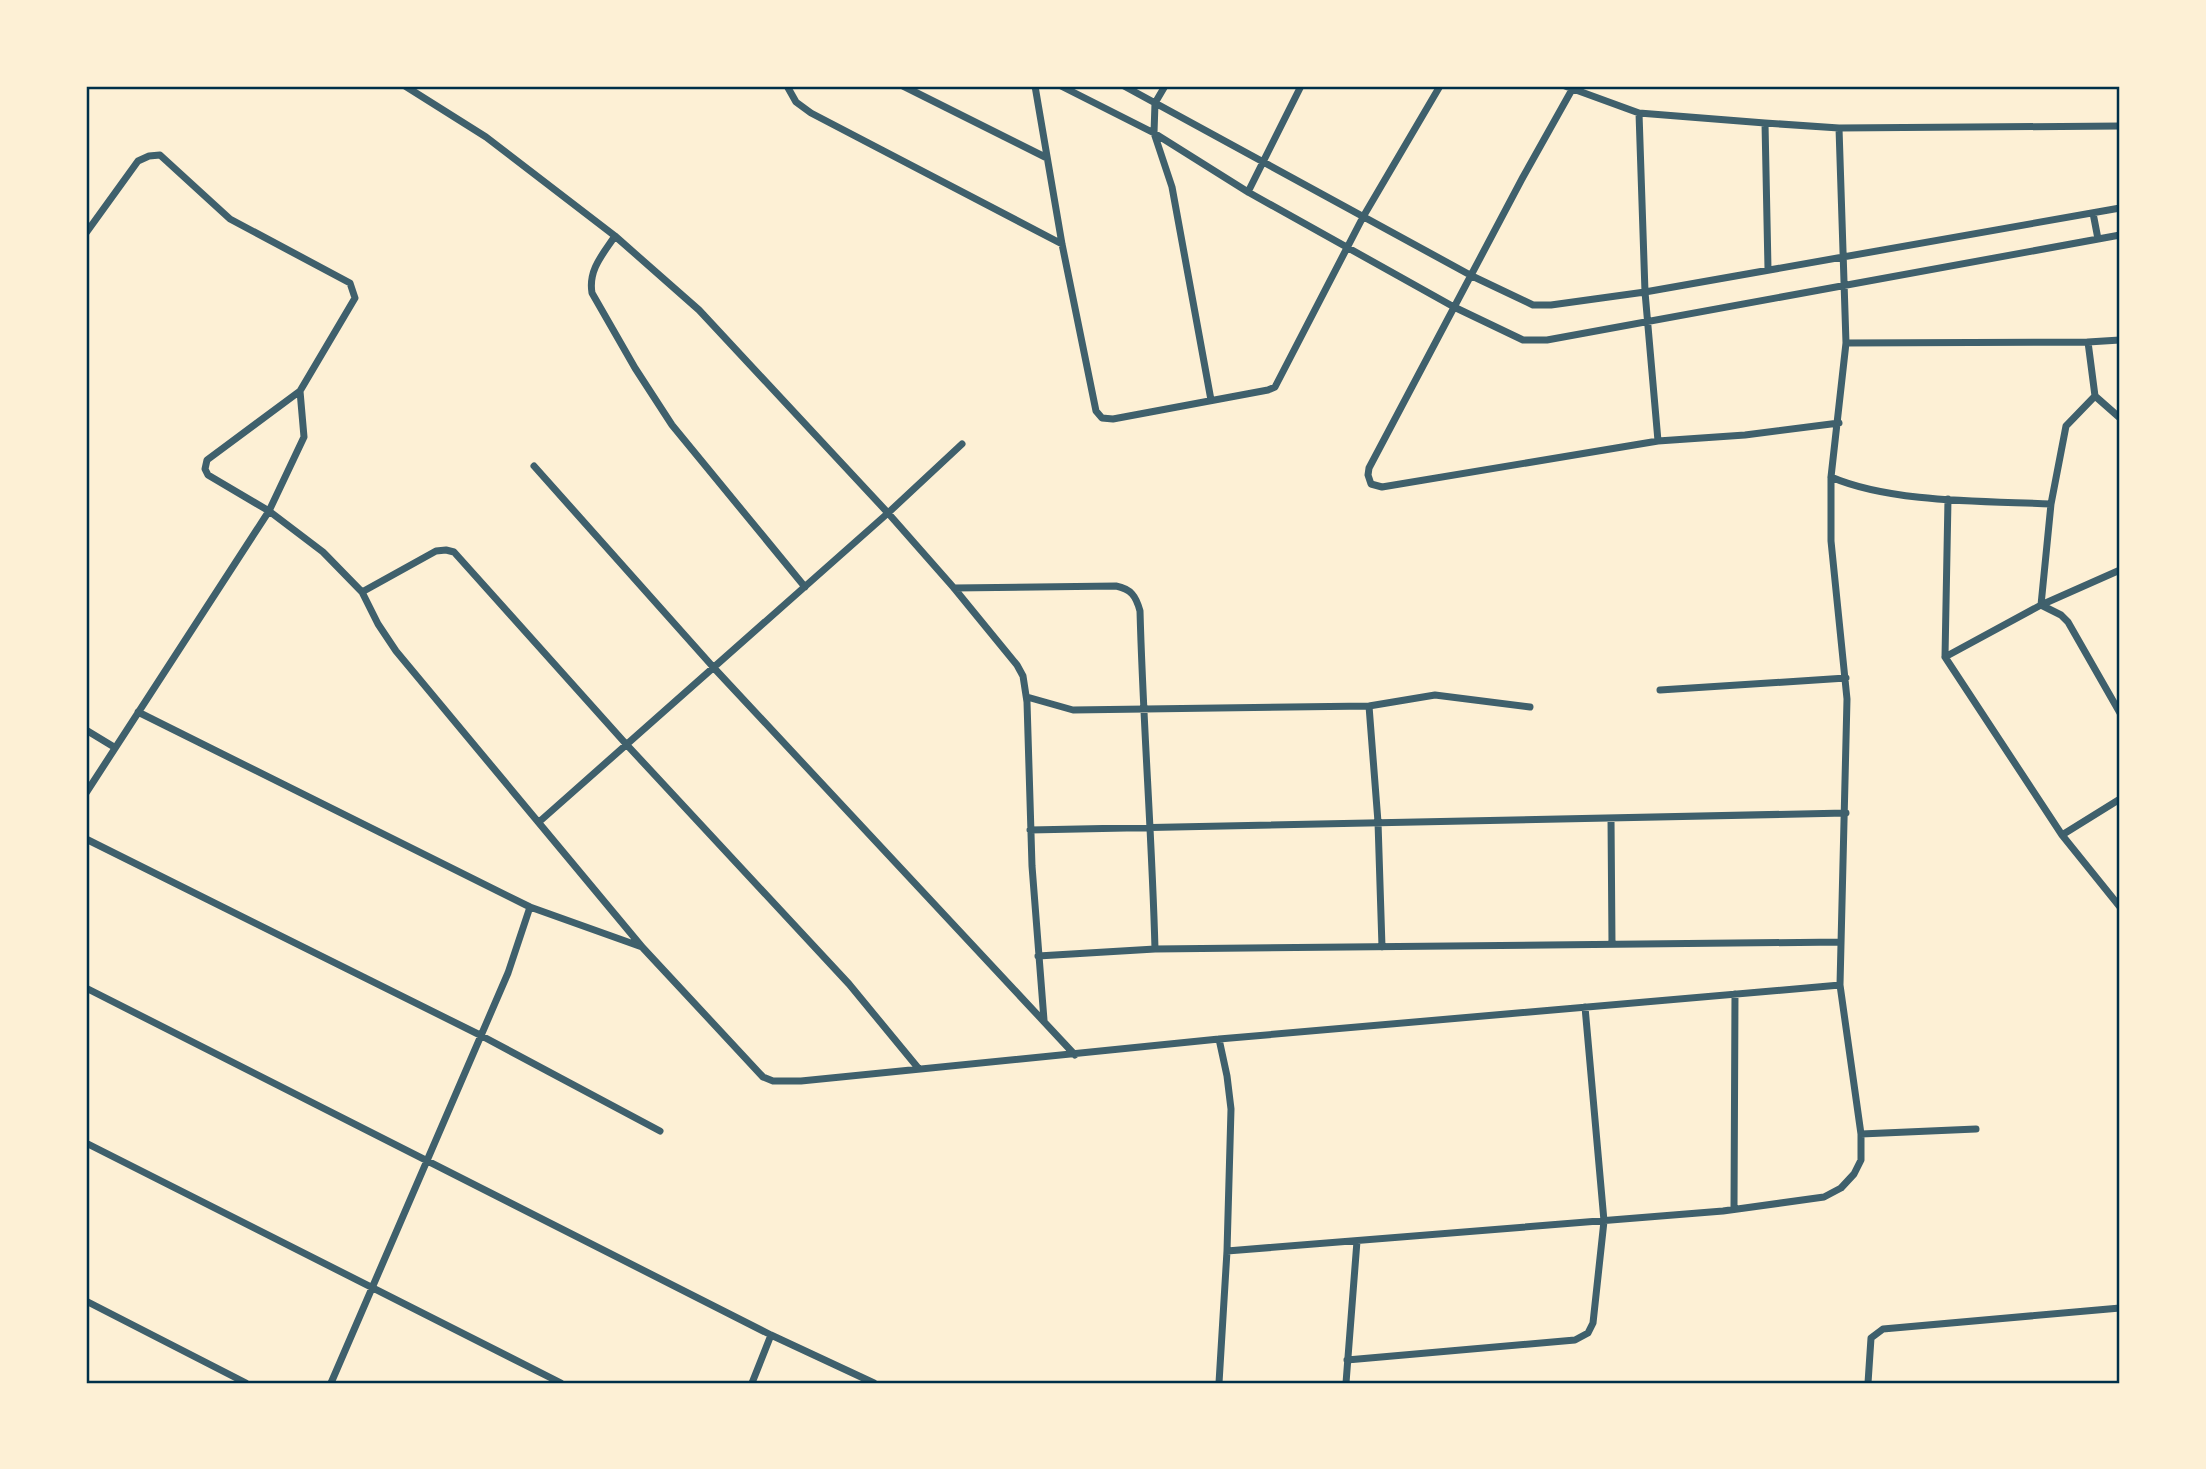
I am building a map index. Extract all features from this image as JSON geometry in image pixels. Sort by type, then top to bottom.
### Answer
[{"type":"street","points":[[405,86],[486,137],[615,236],[699,310],[888,513],[1017,665],[1023,676],[1027,697],[1032,795],[1030,830],[1044,1020]]},
{"type":"street","points":[[787,86],[796,102],[811,113],[1062,244]]},
{"type":"street","points":[[903,86],[1047,158]]},
{"type":"street","points":[[1035,86],[1062,244],[1096,411],[1102,418],[1113,419],[1275,387],[1347,247],[1440,86]]},
{"type":"street","points":[[1061,86],[1154,132],[1248,192],[1454,307],[1515,336],[1534,341],[2120,235]]},
{"type":"street","points":[[1124,86],[1363,218],[1533,305],[1551,306],[1645,292],[2120,208]]},
{"type":"street","points":[[1165,86],[1155,103],[1154,132],[1172,187],[1212,400]]},
{"type":"street","points":[[1248,192],[1301,86]]},
{"type":"street","points":[[1839,424],[1745,435],[1658,440],[1381,487],[1371,484],[1368,475],[1369,468],[1571,87],[1639,113],[1765,123],[1839,128],[2120,126]]},
{"type":"street","points":[[1639,113],[1645,292],[1658,440]]},
{"type":"street","points":[[1765,123],[1768,269]]},
{"type":"street","points":[[1227,1251],[1673,1217],[1824,1197],[1841,1188],[1854,1174],[1861,1160],[1861,1134],[1840,985],[1846,813],[1846,678],[1831,541],[1831,477],[1846,343],[1839,128]]},
{"type":"street","points":[[86,233],[138,162],[149,156],[160,155],[230,219],[350,283],[355,298],[300,391],[207,460],[205,469],[208,475],[269,510],[323,552],[362,592],[389,642],[643,948],[763,1077],[773,1081],[794,1082],[1219,1039],[1840,985]]},
{"type":"street","points":[[2094,213],[2098,239]]},
{"type":"street","points":[[615,236],[592,272],[592,293],[672,425],[805,587]]},
{"type":"street","points":[[1846,343],[2120,340]]},
{"type":"street","points":[[2088,342],[2095,396],[2120,418]]},
{"type":"street","points":[[86,793],[269,510],[304,438],[300,391]]},
{"type":"street","points":[[2040,604],[2051,504],[2066,426],[2095,396]]},
{"type":"street","points":[[539,822],[888,513],[962,444]]},
{"type":"street","points":[[534,466],[714,668],[1074,1055]]},
{"type":"street","points":[[1831,477],[1874,491],[1948,499],[2051,504]]},
{"type":"street","points":[[1948,499],[1945,657],[2062,835],[2120,907]]},
{"type":"street","points":[[362,592],[436,551],[454,552],[626,744],[849,984],[919,1069]]},
{"type":"street","points":[[1945,657],[2040,604],[2120,570]]},
{"type":"street","points":[[954,588],[1116,586],[1132,592],[1140,611],[1155,949]]},
{"type":"street","points":[[2040,604],[2068,622],[2120,713]]},
{"type":"street","points":[[1660,690],[1846,678]]},
{"type":"street","points":[[1027,697],[1073,710],[1370,706],[1435,695],[1530,707]]},
{"type":"street","points":[[1370,706],[1378,822],[1382,947]]},
{"type":"street","points":[[138,712],[530,907],[643,948]]},
{"type":"street","points":[[86,730],[114,747]]},
{"type":"street","points":[[2062,835],[2120,799]]},
{"type":"street","points":[[1030,830],[1846,813]]},
{"type":"street","points":[[1611,818],[1612,944]]},
{"type":"street","points":[[86,839],[480,1034],[660,1131]]},
{"type":"street","points":[[331,1383],[508,973],[530,907]]},
{"type":"street","points":[[1038,956],[1155,949],[1841,942]]},
{"type":"street","points":[[86,988],[771,1335],[874,1383]]},
{"type":"street","points":[[1734,1209],[1735,994]]},
{"type":"street","points":[[1348,1360],[1575,1340],[1588,1333],[1593,1323],[1604,1221],[1585,1007]]},
{"type":"street","points":[[1219,1039],[1231,1109],[1227,1251],[1219,1383]]},
{"type":"street","points":[[1861,1134],[1976,1129]]},
{"type":"street","points":[[86,1143],[561,1383]]},
{"type":"street","points":[[1346,1383],[1357,1241]]},
{"type":"street","points":[[86,1301],[246,1383]]},
{"type":"street","points":[[1868,1383],[1871,1338],[1884,1328],[2120,1308]]},
{"type":"street","points":[[752,1383],[771,1335]]}]
